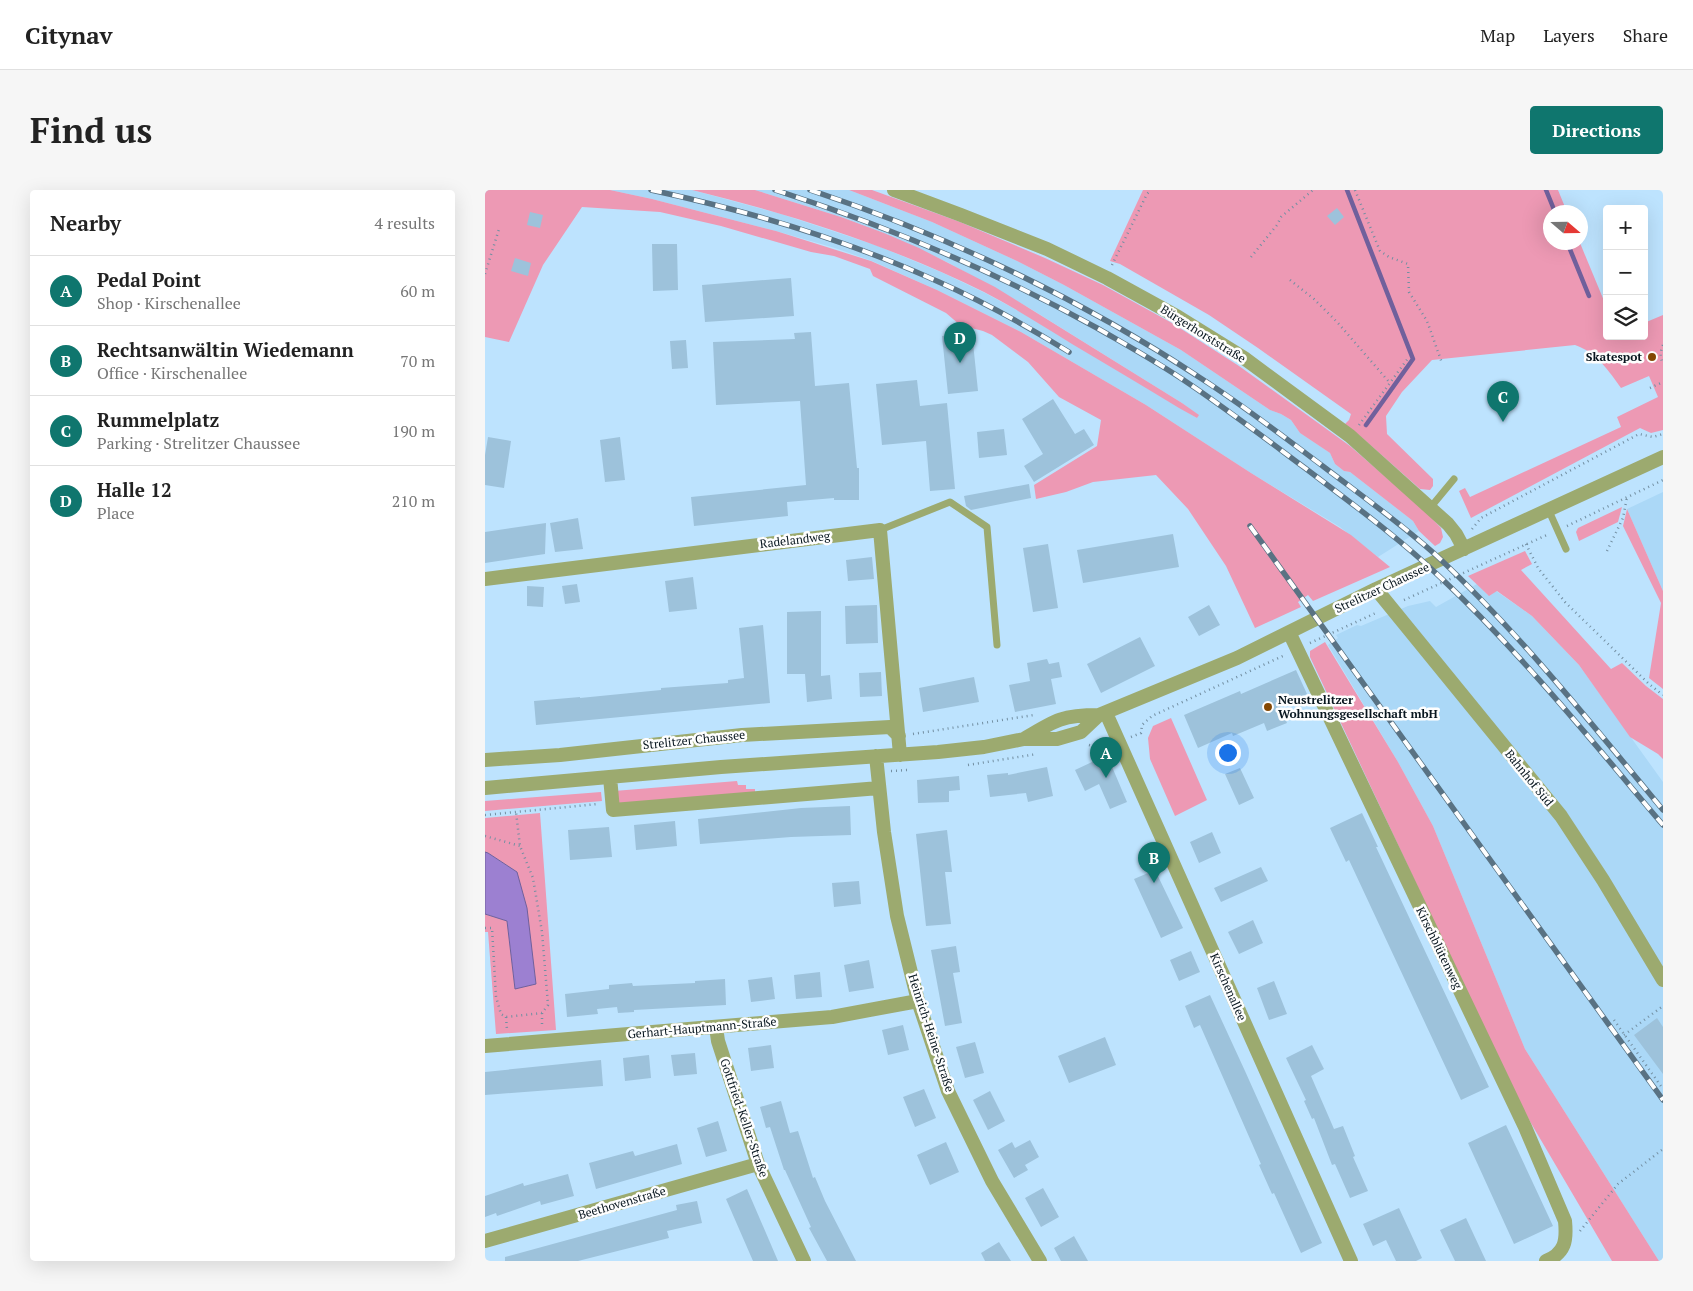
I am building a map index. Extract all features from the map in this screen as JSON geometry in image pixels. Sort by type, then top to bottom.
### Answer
[{"type":"street","name":"Bürgerhorststraße","points":[[894,190],[961,214],[1047,249],[1107,278],[1178,317],[1244,358],[1350,436],[1448,524],[1461,544]]},
{"type":"street","name":"Strelitzer Chaussee","points":[[485,788],[721,767],[900,755],[984,747],[1024,739],[1057,739],[1081,732],[1103,714],[1237,658],[1376,590],[1461,544],[1549,511],[1663,457]]},
{"type":"street","name":"Radelandweg","points":[[485,579],[880,530]]},
{"type":"street","points":[[880,530],[900,755]]},
{"type":"street","name":"Bahnhof Süd","points":[[1376,590],[1561,816],[1603,880],[1663,980]]},
{"type":"street","name":"Kirschblütenweg","points":[[1289,632],[1525,1127],[1565,1221],[1566,1233]]},
{"type":"street","name":"Kirschenallee","points":[[1103,714],[1351,1261]]},
{"type":"street","name":"Strelitzer Chaussee","points":[[485,760],[560,755],[761,734],[889,727],[899,736]]},
{"type":"street","name":"Heinrich-Heine-Straße","points":[[876,756],[884,832],[897,916],[918,1001],[948,1091],[992,1181],[1040,1261]]},
{"type":"street","points":[[610,777],[613,810],[879,788]]},
{"type":"street","name":"Gerhart-Hauptmann-Straße","points":[[485,1046],[832,1017],[918,1001]]},
{"type":"street","name":"Gottfried-Keller-Straße","points":[[716,1027],[718,1042],[758,1164],[804,1261]]},
{"type":"street","name":"Beethovenstraße","points":[[485,1241],[758,1164]]},
{"type":"street","points":[[1546,1261],[1557,1256],[1562,1248],[1566,1233]]},
{"type":"lane","points":[[1430,508],[1454,479]]},
{"type":"lane","points":[[880,530],[950,502],[987,527],[997,645]]},
{"type":"lane","points":[[1549,511],[1566,550]]},
{"type":"path","points":[[1107,278],[1147,194],[1151,190]]},
{"type":"path","points":[[1251,256],[1277,226],[1281,217],[1313,190]]},
{"type":"path","points":[[1355,190],[1380,251],[1389,257],[1409,264],[1409,292],[1427,321],[1442,363]]},
{"type":"path","points":[[485,274],[499,230]]},
{"type":"path","points":[[1291,280],[1314,299],[1338,323],[1390,383]]},
{"type":"path","points":[[1663,345],[1661,350],[1663,364]]},
{"type":"path","points":[[1350,436],[1409,357]]},
{"type":"path","points":[[1651,388],[1663,382]]},
{"type":"path","points":[[1461,544],[1469,531],[1481,518],[1639,434],[1653,437],[1663,434]]},
{"type":"path","points":[[1152,716],[1663,480]]},
{"type":"path","points":[[1607,551],[1623,518],[1627,497]]},
{"type":"path","points":[[1526,544],[1538,568],[1565,602],[1649,684],[1663,695]]},
{"type":"path","points":[[899,736],[1039,714]]},
{"type":"path","points":[[485,815],[612,803]]},
{"type":"path","points":[[485,928],[492,928],[496,997],[501,1014],[506,1017],[541,1013],[548,1005],[542,932],[533,878],[521,846],[516,812]]},
{"type":"path","points":[[485,836],[521,846]]},
{"type":"path","points":[[1624,1035],[1663,1006]]},
{"type":"path","points":[[1614,1020],[1663,1089]]},
{"type":"path","points":[[1566,1233],[1579,1232],[1618,1184],[1663,1150]]},
{"type":"shaded area","points":[[485,190],[610,190],[776,231],[871,261],[937,290],[1021,332],[1146,405],[1351,535],[1390,567],[1313,601],[1308,595],[1298,602],[1301,607],[1255,628],[1226,566],[1188,509],[1156,475],[1093,482],[1066,492],[1036,499],[1034,485],[1097,446],[1101,420],[1059,397],[1028,362],[992,335],[960,325],[946,313],[873,276],[870,269],[834,256],[811,252],[721,226],[660,212],[582,207],[543,265],[509,342],[485,337]]},
{"type":"shaded area","points":[[610,190],[692,190],[781,214],[878,246],[943,273],[1028,316],[1197,418],[1198,415],[1182,403],[1031,309],[949,263],[884,233],[841,217],[755,190],[849,190],[932,222],[1064,285],[1181,350],[1270,410],[1291,420],[1300,433],[1330,453],[1335,464],[1344,471],[1350,472],[1413,521],[1419,531],[1378,557],[1340,527],[1251,473],[1146,405],[1021,332],[937,290],[872,261],[835,248],[652,199]]},
{"type":"shaded area","points":[[692,190],[755,190],[841,217],[919,248],[995,287],[1199,415],[1197,418],[1179,408],[1007,304],[949,275],[841,233],[767,210]]},
{"type":"shaded area","points":[[849,190],[872,190],[960,222],[1103,285],[1172,323],[1239,366],[1350,446],[1426,512],[1441,528],[1443,537],[1440,543],[1435,546],[1419,531],[1413,521],[1350,472],[1344,471],[1335,464],[1330,453],[1300,433],[1291,420],[1270,410],[1181,350],[1017,261],[932,222]]},
{"type":"shaded area","points":[[1143,190],[1558,190],[1564,205],[1543,205],[1543,250],[1583,250],[1603,298],[1603,340],[1648,340],[1648,321],[1663,315],[1663,430],[1651,433],[1640,428],[1471,518],[1459,491],[1465,488],[1470,497],[1621,427],[1617,417],[1658,397],[1649,376],[1621,388],[1596,357],[1575,345],[1432,360],[1402,392],[1386,416],[1387,434],[1433,479],[1433,486],[1430,490],[1420,489],[1345,424],[1351,414],[1209,315],[1120,264],[1110,261]]},
{"type":"shaded area","points":[[1663,492],[1663,591],[1627,509]]},
{"type":"shaded area","points":[[1622,507],[1618,522],[1579,541],[1576,532],[1578,528]]},
{"type":"shaded area","points":[[1627,509],[1663,591],[1663,689],[1649,678],[1661,603],[1623,526]]},
{"type":"shaded area","points":[[1525,551],[1532,564],[1521,570],[1611,669],[1622,663],[1663,699],[1663,759],[1630,737],[1579,665],[1532,616],[1497,591],[1489,596],[1468,576]]},
{"type":"shaded area","points":[[1477,584],[1488,595],[1496,591],[1532,616],[1579,665],[1663,782],[1663,1261],[1659,1261],[1525,1049],[1433,826],[1398,762],[1328,645],[1338,638],[1336,635],[1357,625],[1361,626],[1408,606],[1430,601],[1436,607]]},
{"type":"shaded area","points":[[1325,642],[1398,762],[1433,826],[1525,1049],[1659,1261],[1612,1261],[1518,1101],[1310,657],[1310,651]]},
{"type":"shaded area","points":[[1171,718],[1207,800],[1175,816],[1150,759],[1148,738],[1153,726]]},
{"type":"shaded area","points":[[737,781],[738,785],[746,785],[746,789],[755,789],[755,793],[615,804],[614,791]]},
{"type":"shaded area","points":[[601,792],[602,801],[485,811],[485,801]]},
{"type":"shaded area","points":[[540,813],[556,1030],[496,1034],[488,932],[485,932],[485,914],[507,921],[515,988],[536,984],[517,872],[485,852],[485,818]]},
{"type":"shaded area","points":[[485,852],[517,872],[527,908],[536,984],[515,989],[507,921],[485,914]]},
{"type":"building","points":[[1337,208],[1344,217],[1335,225],[1327,216]]},
{"type":"building","points":[[530,212],[543,215],[540,228],[527,225]]},
{"type":"building","points":[[652,244],[677,244],[678,290],[653,291]]},
{"type":"building","points":[[515,258],[531,263],[528,276],[511,271]]},
{"type":"building","points":[[791,278],[794,316],[705,322],[702,285]]},
{"type":"building","points":[[811,332],[815,386],[849,383],[857,468],[859,468],[859,500],[834,500],[834,498],[787,502],[788,516],[694,526],[691,497],[806,485],[800,401],[716,405],[713,342],[795,339],[794,333]]},
{"type":"building","points":[[972,333],[978,391],[948,394],[942,336]]},
{"type":"building","points":[[686,340],[688,368],[672,369],[670,341]]},
{"type":"building","points":[[917,380],[920,406],[947,403],[955,489],[930,491],[926,441],[882,445],[876,384]]},
{"type":"building","points":[[1053,399],[1075,434],[1084,429],[1094,445],[1034,482],[1024,466],[1043,454],[1022,419]]},
{"type":"building","points":[[1004,429],[1007,455],[979,458],[977,432]]},
{"type":"building","points":[[488,437],[511,441],[504,488],[485,485],[485,455]]},
{"type":"building","points":[[620,437],[625,480],[605,482],[600,440]]},
{"type":"building","points":[[1029,484],[1031,498],[971,510],[966,506],[964,496]]},
{"type":"building","points":[[578,518],[583,549],[555,552],[550,523]]},
{"type":"building","points":[[546,523],[545,554],[485,563],[485,532]]},
{"type":"building","points":[[1173,534],[1179,567],[1083,583],[1077,550]]},
{"type":"building","points":[[1048,544],[1058,608],[1033,612],[1023,548]]},
{"type":"building","points":[[872,557],[874,579],[848,581],[846,560]]},
{"type":"building","points":[[693,577],[697,609],[669,612],[665,581]]},
{"type":"building","points":[[577,584],[580,602],[565,604],[562,586]]},
{"type":"building","points":[[527,586],[544,587],[543,607],[527,606]]},
{"type":"building","points":[[877,605],[878,643],[846,644],[845,606]]},
{"type":"building","points":[[1209,605],[1220,625],[1199,636],[1188,617]]},
{"type":"building","points":[[821,611],[821,676],[830,675],[832,699],[807,702],[805,674],[787,674],[787,612]]},
{"type":"building","points":[[763,625],[770,703],[536,725],[534,701],[728,683],[728,680],[744,678],[739,628]]},
{"type":"building","points":[[1140,637],[1155,666],[1101,693],[1087,664]]},
{"type":"building","points":[[1047,659],[1049,664],[1059,662],[1062,677],[1051,679],[1056,704],[1015,712],[1009,685],[1030,681],[1027,663]]},
{"type":"building","points":[[1296,670],[1307,694],[1280,707],[1287,723],[1267,731],[1264,723],[1233,736],[1232,733],[1198,748],[1184,715],[1240,691],[1241,694]]},
{"type":"building","points":[[881,672],[882,696],[860,697],[859,673]]},
{"type":"building","points":[[974,677],[979,702],[923,712],[919,688]]},
{"type":"building","points":[[1107,755],[1127,802],[1110,809],[1099,784],[1085,791],[1075,770]]},
{"type":"building","points":[[1047,767],[1053,796],[1028,802],[1026,793],[990,797],[987,775],[1008,773],[1008,775]]},
{"type":"building","points":[[1240,768],[1254,798],[1239,805],[1225,774]]},
{"type":"building","points":[[959,776],[960,790],[949,791],[949,802],[918,803],[917,780]]},
{"type":"building","points":[[850,806],[851,835],[791,837],[700,844],[698,819],[801,808]]},
{"type":"building","points":[[1362,813],[1378,847],[1376,847],[1489,1087],[1461,1100],[1349,860],[1346,862],[1330,828]]},
{"type":"building","points":[[675,821],[677,846],[636,850],[634,825]]},
{"type":"building","points":[[609,827],[612,857],[570,860],[568,830]]},
{"type":"building","points":[[947,830],[952,872],[945,872],[951,924],[926,926],[916,834]]},
{"type":"building","points":[[1212,832],[1221,853],[1199,863],[1190,842]]},
{"type":"building","points":[[1261,867],[1268,881],[1221,902],[1214,888]]},
{"type":"building","points":[[1155,870],[1183,928],[1161,938],[1134,879]]},
{"type":"building","points":[[859,881],[861,904],[834,907],[832,883]]},
{"type":"building","points":[[1253,920],[1263,943],[1239,954],[1228,932]]},
{"type":"building","points":[[956,946],[960,972],[953,973],[962,1023],[945,1026],[931,950]]},
{"type":"building","points":[[1191,951],[1200,972],[1179,981],[1170,960]]},
{"type":"building","points":[[869,960],[874,988],[849,992],[844,965]]},
{"type":"building","points":[[820,972],[822,997],[796,999],[794,975]]},
{"type":"building","points":[[772,977],[775,999],[751,1002],[748,980]]},
{"type":"building","points":[[725,979],[726,1005],[634,1010],[634,1012],[618,1013],[617,1007],[597,1009],[598,1014],[567,1017],[565,994],[609,989],[609,985],[632,983],[633,986],[695,983],[695,981]]},
{"type":"building","points":[[1274,981],[1287,1014],[1269,1020],[1257,988]]},
{"type":"building","points":[[1210,995],[1322,1243],[1301,1253],[1259,1165],[1261,1164],[1200,1025],[1194,1028],[1185,1006]]},
{"type":"building","points":[[1657,1018],[1663,1027],[1663,1074],[1634,1035]]},
{"type":"building","points":[[903,1025],[909,1050],[888,1055],[882,1030]]},
{"type":"building","points":[[1105,1037],[1116,1065],[1069,1083],[1058,1056]]},
{"type":"building","points":[[975,1042],[984,1073],[965,1078],[956,1047]]},
{"type":"building","points":[[771,1045],[774,1068],[751,1071],[748,1048]]},
{"type":"building","points":[[1312,1045],[1324,1069],[1311,1076],[1334,1129],[1343,1126],[1355,1156],[1353,1157],[1368,1191],[1350,1198],[1335,1164],[1332,1165],[1314,1118],[1312,1119],[1304,1101],[1306,1100],[1286,1058]]},
{"type":"building","points":[[695,1053],[697,1074],[674,1076],[671,1055]]},
{"type":"building","points":[[649,1055],[651,1078],[625,1081],[623,1058]]},
{"type":"building","points":[[601,1060],[603,1086],[485,1095],[485,1072]]},
{"type":"building","points":[[924,1089],[936,1118],[915,1127],[903,1097]]},
{"type":"building","points":[[990,1091],[1005,1121],[988,1130],[973,1100]]},
{"type":"building","points":[[781,1101],[790,1133],[798,1131],[813,1178],[815,1177],[825,1201],[856,1261],[827,1261],[809,1228],[811,1227],[784,1170],[770,1127],[766,1128],[760,1107]]},
{"type":"building","points":[[718,1121],[727,1151],[706,1157],[697,1128]]},
{"type":"building","points":[[1506,1125],[1553,1226],[1514,1244],[1468,1143]]},
{"type":"building","points":[[1030,1140],[1039,1157],[1025,1165],[1028,1170],[1014,1178],[998,1150],[1012,1142],[1015,1148]]},
{"type":"building","points":[[946,1142],[959,1172],[930,1185],[917,1155]]},
{"type":"building","points":[[677,1144],[682,1164],[596,1189],[589,1163],[633,1151],[635,1156]]},
{"type":"building","points":[[568,1174],[574,1196],[541,1205],[540,1201],[497,1216],[496,1213],[485,1217],[485,1196],[523,1183],[524,1186]]},
{"type":"building","points":[[1043,1188],[1059,1217],[1041,1227],[1025,1198]]},
{"type":"building","points":[[747,1189],[778,1261],[753,1261],[726,1199]]},
{"type":"building","points":[[697,1201],[702,1223],[667,1231],[669,1238],[578,1261],[505,1261],[505,1257],[677,1210],[676,1205]]},
{"type":"building","points":[[1399,1208],[1422,1258],[1416,1261],[1396,1261],[1386,1240],[1373,1246],[1363,1224]]},
{"type":"building","points":[[1466,1218],[1486,1261],[1455,1261],[1440,1230]]},
{"type":"building","points":[[1074,1236],[1088,1261],[1061,1261],[1054,1248]]},
{"type":"building","points":[[999,1242],[1011,1261],[985,1261],[981,1253]]},
{"type":"waterway","points":[[1347,190],[1413,359],[1366,425]]},
{"type":"waterway","points":[[1546,190],[1552,205]]},
{"type":"waterway","points":[[1570,250],[1589,296]]},
{"type":"railway","points":[[651,190],[761,217],[869,253],[972,298],[1069,352]]},
{"type":"railway","points":[[775,190],[899,234],[1019,287],[1132,348],[1218,404],[1374,521],[1440,577],[1527,666],[1663,825]]},
{"type":"railway","points":[[810,190],[862,208],[963,249],[1061,296],[1156,350],[1249,411],[1382,510],[1438,557],[1526,648],[1663,810]]},
{"type":"railway","points":[[1250,526],[1663,1100]]},
{"type":"place","name":"Skatespot","points":[[1652,357]]},
{"type":"place","name":"Halle 12","points":[[960,363]]},
{"type":"place","name":"Rummelplatz","points":[[1503,422]]},
{"type":"place","name":"Neustrelitzer Wohnungsgesellschaft mbH","points":[[1268,707]]},
{"type":"place","name":"Pedal Point","points":[[1106,778]]},
{"type":"place","name":"Rechtsanwältin Wiedemann","points":[[1154,883]]}]
